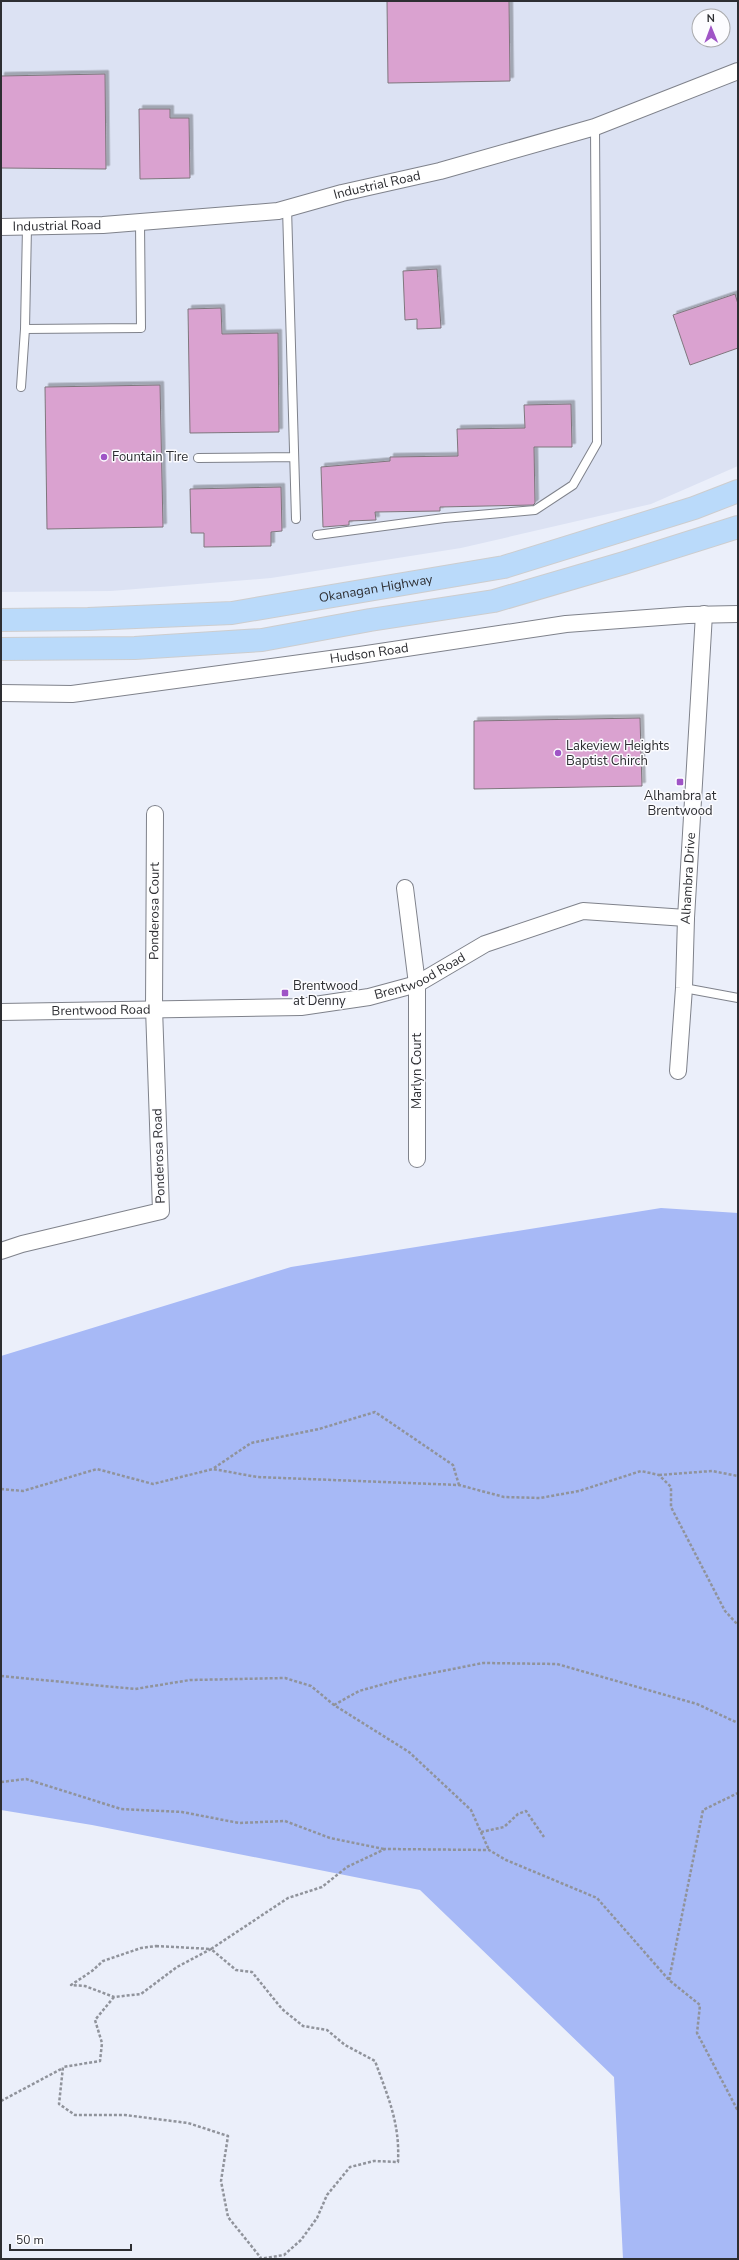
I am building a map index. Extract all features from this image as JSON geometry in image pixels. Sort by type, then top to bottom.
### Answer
[{"type":"highway","name":"Okanagan Highway","points":[[1,620],[88,619],[232,613],[504,567],[694,508],[738,491]]},
{"type":"highway","points":[[1,649],[135,648],[262,640],[370,620],[494,601],[624,563],[738,527]]},
{"type":"street","name":"Industrial Road","points":[[1,227],[102,225],[278,211],[342,193],[440,171],[595,127],[738,71]]},
{"type":"street","name":"Hudson Road","points":[[1,693],[72,694],[360,655],[566,624],[704,614],[738,614]]},
{"type":"street","name":"Alhambra Drive","points":[[678,1071],[684,988],[686,918],[704,614]]},
{"type":"street","name":"Ponderosa Court","points":[[154,1008],[155,814]]},
{"type":"street","name":"Marlyn Court","points":[[405,888],[417,984],[417,1159]]},
{"type":"street","name":"Brentwood Road","points":[[1,1012],[154,1008],[301,1007],[369,997],[417,984],[485,944],[583,911],[686,918]]},
{"type":"street","name":"Ponderosa Road","points":[[1,1251],[22,1244],[161,1211],[154,1008]]},
{"type":"lane","points":[[317,535],[444,518],[535,510],[573,485],[597,443],[595,127]]},
{"type":"lane","points":[[287,208],[296,519]]},
{"type":"lane","points":[[26,330],[141,328],[140,222]]},
{"type":"lane","points":[[21,387],[26,330],[27,227]]},
{"type":"lane","points":[[198,458],[294,457]]},
{"type":"lane","points":[[684,988],[738,998]]},
{"type":"path","points":[[1,1489],[23,1491],[96,1469],[153,1484],[213,1469],[251,1443],[319,1429],[375,1412],[453,1464],[459,1486]]},
{"type":"path","points":[[213,1469],[257,1477],[459,1486],[504,1497],[540,1498],[579,1491],[641,1471],[659,1476],[712,1471],[738,1476]]},
{"type":"path","points":[[659,1476],[670,1487],[671,1507],[725,1612],[738,1625]]},
{"type":"path","points":[[334,1706],[366,1689],[402,1679],[483,1663],[557,1664],[697,1704],[738,1723]]},
{"type":"path","points":[[1,1676],[135,1689],[190,1680],[285,1678],[311,1686],[334,1706],[409,1752],[471,1810],[490,1850]]},
{"type":"path","points":[[1,1782],[26,1779],[121,1809],[182,1812],[239,1823],[285,1821],[330,1838],[385,1849],[490,1850],[506,1860],[597,1898],[669,1980],[700,2005],[697,2033],[738,2111]]},
{"type":"path","points":[[669,1980],[703,1810],[738,1793]]},
{"type":"path","points":[[482,1832],[504,1828],[518,1814],[526,1811],[544,1837]]},
{"type":"path","points":[[63,2067],[59,2104],[75,2115],[125,2115],[180,2122],[228,2136],[221,2181],[228,2217],[260,2258],[284,2255],[301,2240],[317,2218],[327,2196],[350,2167],[374,2161],[398,2162],[399,2145],[396,2118],[374,2061],[345,2045],[327,2030],[303,2026],[282,2009],[252,1972],[236,1970],[211,1949],[156,1946],[141,1948],[103,1960],[92,1971],[71,1985],[85,1986],[114,1997],[141,1994],[177,1967],[211,1949],[288,1898],[322,1887],[347,1867],[385,1849]]},
{"type":"path","points":[[1,2101],[63,2067],[100,2061],[102,2043],[95,2020],[114,1997]]},
{"type":"shaded area","points":[[1,1],[738,1],[738,466],[651,504],[461,548],[271,578],[111,591],[1,592]]},
{"type":"shaded area","points":[[661,1208],[738,1213],[738,2259],[623,2259],[614,2077],[420,1890],[92,1825],[1,1810],[1,1356],[291,1267]]},
{"type":"building","points":[[387,1],[509,1],[510,81],[388,83]]},
{"type":"building","points":[[105,74],[106,169],[1,168],[1,76]]},
{"type":"building","points":[[139,109],[170,109],[170,118],[189,118],[190,178],[140,179]]},
{"type":"building","points":[[437,269],[441,328],[417,329],[417,319],[405,320],[403,271]]},
{"type":"building","points":[[735,294],[738,304],[738,348],[690,365],[673,315]]},
{"type":"building","points":[[221,308],[222,334],[278,333],[279,432],[190,433],[188,309]]},
{"type":"building","name":"Fountain Tire","points":[[160,385],[163,527],[47,529],[45,387]]},
{"type":"building","points":[[571,404],[572,447],[534,447],[535,503],[533,505],[440,507],[440,511],[375,512],[376,520],[349,521],[349,525],[323,527],[321,467],[390,461],[390,457],[458,456],[457,429],[525,428],[524,405]]},
{"type":"building","points":[[281,487],[282,531],[271,532],[271,546],[204,547],[204,533],[191,533],[190,489]]},
{"type":"building","name":"Lakeview Heights Baptist Chirch","points":[[640,718],[642,786],[474,789],[474,721]]},
{"type":"place","name":"Fountain Tire","points":[[104,457]]},
{"type":"place","name":"Lakeview Heights Baptist Chirch","points":[[558,753]]},
{"type":"place","name":"Alhambra at Brentwood","points":[[680,782]]},
{"type":"place","name":"Brentwood at Denny","points":[[285,993]]}]
